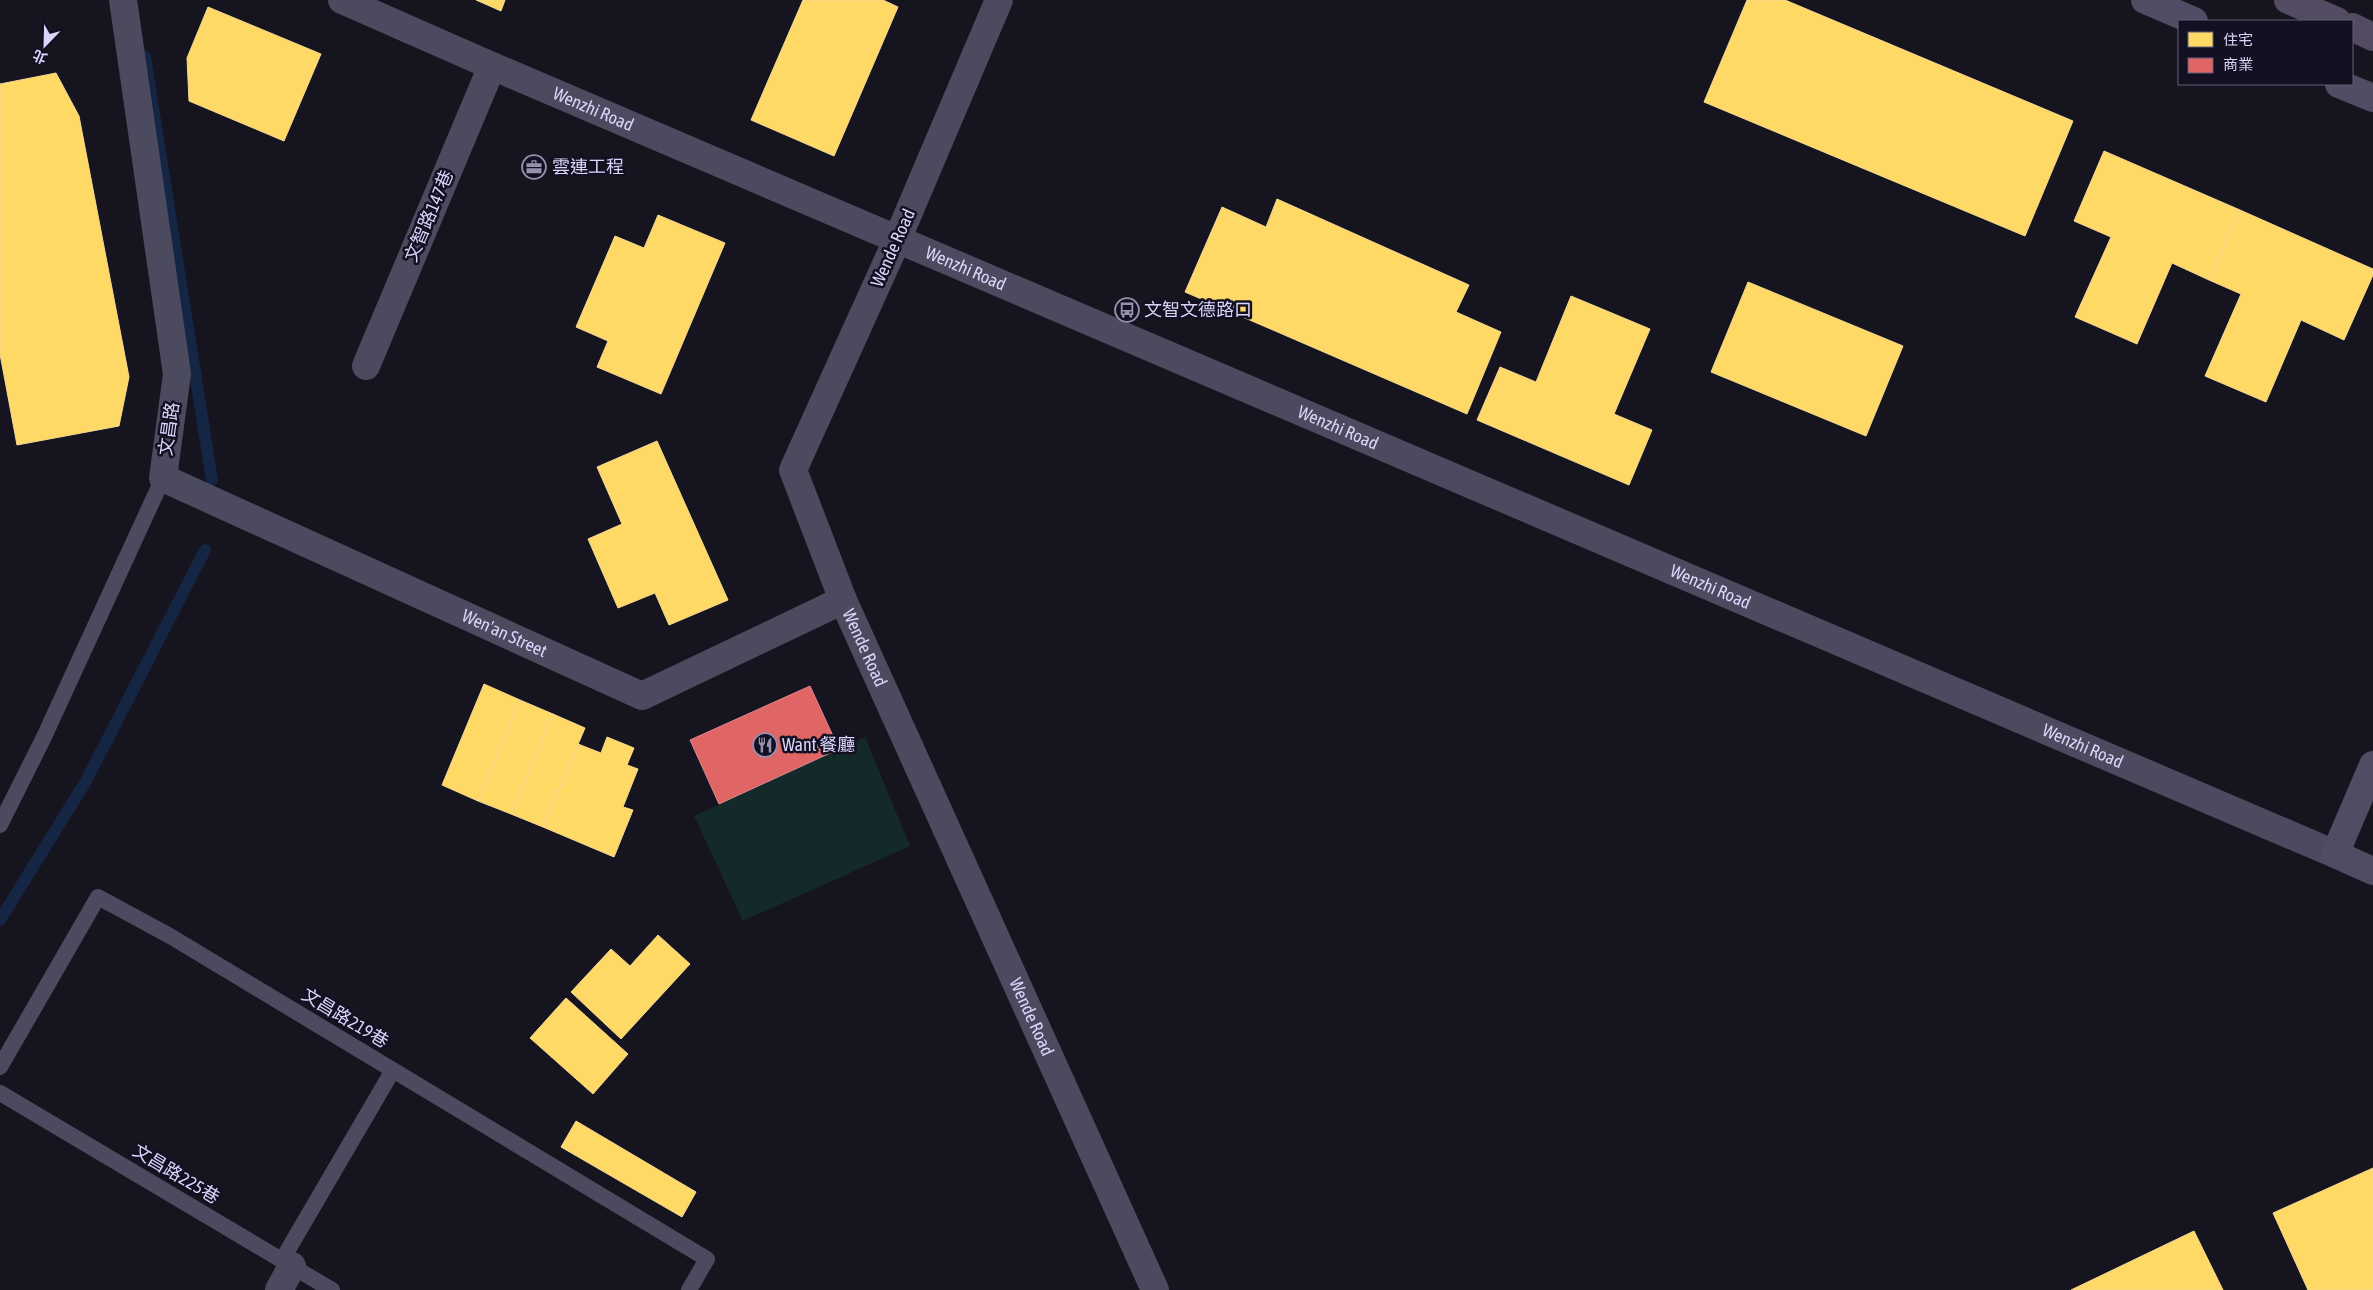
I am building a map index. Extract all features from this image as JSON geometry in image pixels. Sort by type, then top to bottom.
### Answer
[{"type":"main road","points":[[2288,0],[2335,20]]},
{"type":"main road","points":[[2353,28],[2373,37]]},
{"type":"street","name":"文昌路","points":[[123,0],[177,374],[163,478]]},
{"type":"street","name":"Wenzhi Road","points":[[342,0],[897,240],[2335,854]]},
{"type":"street","name":"Wende Road","points":[[999,0],[897,240],[793,470],[843,600],[1155,1290]]},
{"type":"street","points":[[2144,0],[2192,20]]},
{"type":"street","name":"文智路147巷","points":[[366,366],[492,66]]},
{"type":"street","points":[[2341,85],[2373,98]]},
{"type":"street","name":"Wen'an Street","points":[[163,478],[642,696],[843,600]]},
{"type":"street","points":[[2373,765],[2335,854],[2373,871]]},
{"type":"street","points":[[279,1290],[287,1263]]},
{"type":"lane","name":"文昌路","points":[[0,825],[44,737],[163,478]]},
{"type":"lane","name":"文昌路219巷","points":[[0,1067],[98,897],[170,936],[707,1259],[689,1290]]},
{"type":"lane","points":[[287,1263],[393,1070]]},
{"type":"lane","name":"文昌路225巷","points":[[0,1093],[332,1290]]},
{"type":"green space","points":[[865,737],[910,846],[743,921],[694,816]]},
{"type":"building: 住宅","points":[[476,0],[505,0],[501,11]]},
{"type":"building: 住宅","points":[[803,0],[883,0],[898,7],[834,156],[751,120]]},
{"type":"building: 住宅","points":[[1747,0],[1785,0],[2073,121],[2025,236],[1704,102]]},
{"type":"building: 住宅","points":[[208,7],[321,54],[284,141],[189,101],[187,58]]},
{"type":"building: 住宅","points":[[56,73],[79,116],[129,377],[119,426],[17,445],[0,354],[0,84]]},
{"type":"building: 住宅","points":[[2104,151],[2240,210],[2209,280],[2172,263],[2137,344],[2075,317],[2111,237],[2074,221]]},
{"type":"building: 住宅","points":[[1277,199],[1469,285],[1456,312],[1501,332],[1467,414],[1185,292],[1222,207],[1266,227]]},
{"type":"building: 住宅","points":[[2240,210],[2373,269],[2373,275],[2344,340],[2301,320],[2266,402],[2205,376],[2241,294],[2209,280]]},
{"type":"building: 住宅","points":[[658,215],[725,243],[661,394],[597,367],[608,341],[576,327],[615,236],[644,248]]},
{"type":"building: 住宅","points":[[1748,282],[1903,346],[1866,436],[1711,372]]},
{"type":"building: 住宅","points":[[1571,296],[1650,329],[1614,414],[1652,430],[1629,485],[1477,420],[1500,367],[1536,382]]},
{"type":"building: 住宅","points":[[657,441],[728,600],[669,625],[655,593],[618,608],[588,539],[622,524],[597,467]]},
{"type":"building: 住宅","points":[[484,684],[520,700],[478,801],[442,785]]},
{"type":"building: 住宅","points":[[520,700],[553,714],[511,814],[478,801]]},
{"type":"building: 住宅","points":[[553,714],[585,728],[543,827],[511,814]]},
{"type":"building: 住宅","points":[[607,737],[634,748],[627,765],[638,769],[623,807],[633,810],[614,857],[543,827],[578,744],[601,753]]},
{"type":"building: 住宅","points":[[658,935],[690,964],[621,1039],[571,992],[611,949],[630,966]]},
{"type":"building: 住宅","points":[[566,998],[628,1054],[593,1094],[530,1038]]},
{"type":"building: 住宅","points":[[576,1121],[696,1192],[682,1217],[561,1147]]},
{"type":"building: 住宅","points":[[2373,1168],[2373,1290],[2308,1290],[2273,1213]]},
{"type":"building: 住宅","points":[[2194,1231],[2223,1290],[2071,1290]]},
{"type":"building: 商業","name":"Want 餐廳","points":[[810,686],[839,749],[719,804],[690,740]]},
{"type":"waterway","points":[[145,57],[212,480]]},
{"type":"waterway","points":[[0,920],[86,781],[205,550]]},
{"type":"place","name":"雲連工程","points":[[534,167]]},
{"type":"place","name":"文智文德路口","points":[[1127,310]]},
{"type":"place","name":"Want 餐廳","points":[[765,745]]}]
